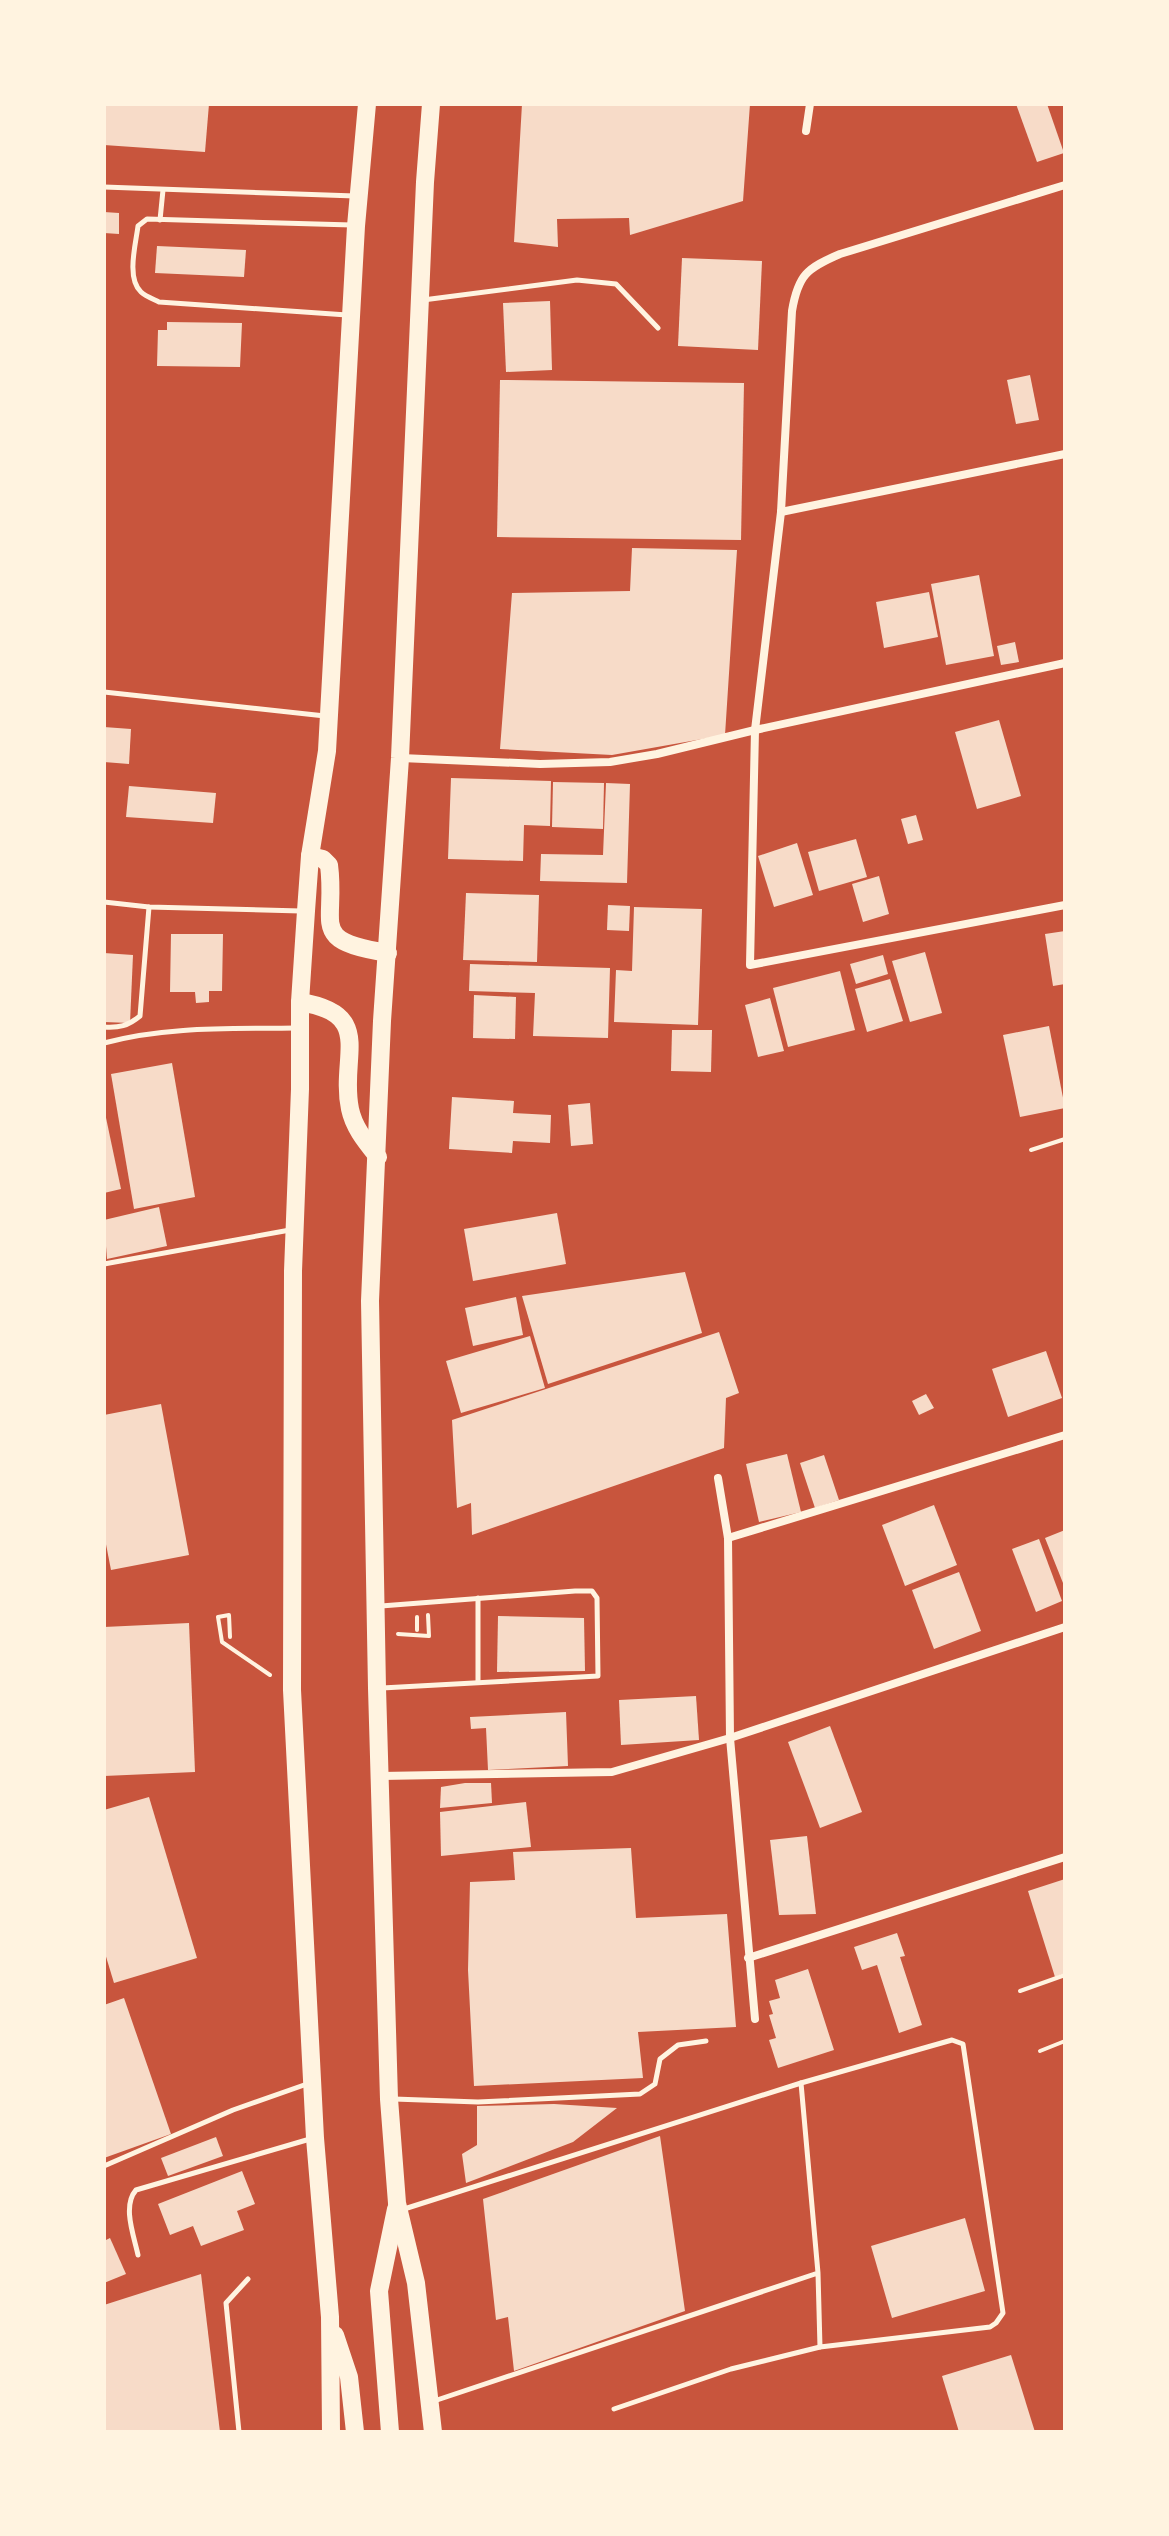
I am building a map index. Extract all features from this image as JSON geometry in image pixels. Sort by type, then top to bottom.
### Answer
[{"type":"highway","points":[[331,2432],[330,2317],[315,2138],[292,1690],[294,1230],[300,1002],[310,856],[330,716],[356,226],[367,104]]},
{"type":"highway","points":[[431,104],[370,1301],[389,2099],[398,2207],[416,2283],[433,2432]]},
{"type":"highway","points":[[310,856],[323,859],[329,865],[328,919],[332,933],[347,945],[388,953]]},
{"type":"highway","points":[[300,1002],[333,1010],[345,1022],[349,1048],[350,1108],[364,1139],[378,1157]]},
{"type":"highway","points":[[390,2432],[379,2291],[398,2207]]},
{"type":"highway","points":[[330,2317],[349,2377],[355,2432]]},
{"type":"street","points":[[806,131],[810,104]]},
{"type":"street","points":[[1065,185],[840,254],[813,266],[796,286],[781,512],[755,730],[750,965],[1065,905]]},
{"type":"street","points":[[781,512],[1065,454]]},
{"type":"street","points":[[400,758],[540,764],[610,762],[1065,663]]},
{"type":"street","points":[[728,1538],[1065,1435]]},
{"type":"street","points":[[718,1478],[728,1538],[730,1738],[755,2019]]},
{"type":"street","points":[[380,1776],[612,1772],[730,1738],[1065,1627]]},
{"type":"street","points":[[748,1958],[1065,1857]]},
{"type":"lane","points":[[104,187],[358,196]]},
{"type":"lane","points":[[160,220],[163,190]]},
{"type":"lane","points":[[352,315],[159,302],[141,292],[134,282],[134,263],[138,226],[147,219],[356,226]]},
{"type":"lane","points":[[420,301],[577,280],[616,284],[658,328]]},
{"type":"lane","points":[[104,692],[330,716]]},
{"type":"lane","points":[[104,902],[149,907],[306,911]]},
{"type":"lane","points":[[104,1027],[119,1028],[131,1024],[140,1016],[149,907]]},
{"type":"lane","points":[[104,1043],[149,1033],[190,1029],[300,1028]]},
{"type":"lane","points":[[104,1264],[294,1230]]},
{"type":"lane","points":[[376,1606],[592,1591],[597,1598],[598,1676],[377,1688]]},
{"type":"lane","points":[[478,1598],[478,1682]]},
{"type":"lane","points":[[398,2207],[801,2083],[952,2040],[963,2044],[1003,2313],[996,2323],[990,2327],[820,2347],[731,2369],[614,2409]]},
{"type":"lane","points":[[389,2099],[478,2102],[640,2094],[655,2084],[660,2059],[678,2045],[706,2041]]},
{"type":"lane","points":[[104,2166],[233,2110],[312,2083]]},
{"type":"lane","points":[[801,2083],[818,2273],[820,2347]]},
{"type":"lane","points":[[138,2255],[129,2206],[130,2197],[136,2190],[315,2138]]},
{"type":"lane","points":[[430,2403],[818,2273]]},
{"type":"lane","points":[[239,2432],[226,2303],[248,2279]]},
{"type":"path","points":[[1031,1150],[1065,1139]]},
{"type":"path","points":[[230,1637],[229,1615],[218,1617],[222,1642],[292,1690]]},
{"type":"path","points":[[376,1633],[429,1636],[428,1615],[417,1615],[417,1630]]},
{"type":"path","points":[[1020,1991],[1065,1975]]},
{"type":"path","points":[[1040,2051],[1065,2041]]},
{"type":"building","points":[[104,104],[209,104],[205,152],[104,145]]},
{"type":"building","points":[[522,104],[750,104],[743,201],[630,235],[629,218],[557,219],[558,247],[514,242]]},
{"type":"building","points":[[1016,104],[1047,104],[1064,153],[1037,162]]},
{"type":"building","points":[[104,212],[119,213],[119,234],[104,233]]},
{"type":"building","points":[[157,246],[246,250],[244,277],[155,273]]},
{"type":"building","points":[[682,258],[762,261],[758,350],[678,346]]},
{"type":"building","points":[[550,301],[552,370],[506,372],[503,303]]},
{"type":"building","points":[[167,322],[242,323],[240,367],[157,366],[158,330],[167,330]]},
{"type":"building","points":[[1030,375],[1039,420],[1016,424],[1007,380]]},
{"type":"building","points":[[500,380],[744,383],[741,540],[497,537]]},
{"type":"building","points":[[632,548],[737,550],[725,735],[612,755],[500,749],[512,593],[630,591]]},
{"type":"building","points":[[979,575],[994,656],[946,665],[931,584]]},
{"type":"building","points":[[929,592],[938,637],[884,648],[876,602]]},
{"type":"building","points":[[1015,642],[1019,662],[1001,665],[997,646]]},
{"type":"building","points":[[999,720],[1021,796],[977,809],[955,732]]},
{"type":"building","points":[[104,727],[131,729],[129,764],[104,762]]},
{"type":"building","points":[[451,778],[551,781],[550,826],[524,825],[523,861],[448,859]]},
{"type":"building","points":[[553,782],[604,783],[603,829],[552,827]]},
{"type":"building","points":[[606,783],[630,784],[627,883],[540,881],[541,854],[603,855]]},
{"type":"building","points":[[129,786],[216,793],[213,823],[126,817]]},
{"type":"building","points":[[916,815],[923,840],[908,844],[901,819]]},
{"type":"building","points":[[856,839],[867,877],[819,891],[808,852]]},
{"type":"building","points":[[797,843],[813,895],[774,907],[758,856]]},
{"type":"building","points":[[879,876],[889,914],[863,922],[852,884]]},
{"type":"building","points":[[466,893],[539,895],[537,962],[463,960]]},
{"type":"building","points":[[608,905],[630,906],[629,931],[607,930]]},
{"type":"building","points":[[634,907],[702,909],[698,1025],[614,1022],[616,970],[632,971]]},
{"type":"building","points":[[1065,931],[1065,984],[1053,986],[1045,934]]},
{"type":"building","points":[[171,934],[223,934],[222,991],[209,991],[209,1002],[196,1003],[195,992],[170,992]]},
{"type":"building","points":[[925,952],[942,1013],[910,1022],[892,961]]},
{"type":"building","points":[[104,953],[133,955],[130,1023],[104,1022]]},
{"type":"building","points":[[883,955],[888,974],[856,984],[850,964]]},
{"type":"building","points":[[470,964],[610,968],[608,1038],[533,1036],[535,993],[469,991]]},
{"type":"building","points":[[840,971],[855,1030],[788,1047],[773,988]]},
{"type":"building","points":[[890,979],[903,1021],[867,1032],[855,989]]},
{"type":"building","points":[[474,995],[516,997],[515,1039],[473,1038]]},
{"type":"building","points":[[770,998],[784,1051],[758,1057],[745,1005]]},
{"type":"building","points":[[1049,1026],[1065,1108],[1020,1117],[1003,1035]]},
{"type":"building","points":[[672,1030],[712,1030],[711,1072],[671,1071]]},
{"type":"building","points":[[172,1063],[195,1197],[134,1209],[111,1074]]},
{"type":"building","points":[[452,1097],[514,1101],[513,1113],[551,1115],[550,1143],[513,1141],[512,1153],[449,1149]]},
{"type":"building","points":[[590,1103],[593,1144],[571,1146],[568,1105]]},
{"type":"building","points":[[104,1114],[121,1189],[104,1193]]},
{"type":"building","points":[[159,1207],[167,1246],[107,1259],[104,1220]]},
{"type":"building","points":[[557,1213],[566,1264],[473,1281],[464,1229]]},
{"type":"building","points":[[685,1272],[702,1333],[548,1384],[522,1296]]},
{"type":"building","points":[[516,1297],[523,1335],[473,1346],[465,1308]]},
{"type":"building","points":[[719,1332],[739,1393],[726,1398],[724,1448],[472,1535],[471,1503],[457,1508],[452,1420]]},
{"type":"building","points":[[530,1336],[545,1388],[461,1413],[446,1361]]},
{"type":"building","points":[[1046,1351],[1062,1398],[1008,1417],[992,1369]]},
{"type":"building","points":[[926,1394],[934,1408],[919,1415],[912,1401]]},
{"type":"building","points":[[161,1404],[189,1555],[111,1570],[104,1534],[104,1415]]},
{"type":"building","points":[[787,1454],[801,1512],[759,1522],[746,1464]]},
{"type":"building","points":[[824,1455],[839,1500],[815,1508],[800,1463]]},
{"type":"building","points":[[934,1505],[957,1565],[905,1586],[882,1525]]},
{"type":"building","points":[[1065,1530],[1065,1588],[1045,1538]]},
{"type":"building","points":[[1039,1539],[1062,1601],[1036,1612],[1012,1549]]},
{"type":"building","points":[[959,1572],[981,1631],[934,1649],[912,1590]]},
{"type":"building","points":[[498,1616],[584,1618],[585,1671],[497,1672]]},
{"type":"building","points":[[189,1623],[195,1772],[104,1776],[104,1627]]},
{"type":"building","points":[[696,1696],[699,1740],[621,1745],[619,1700]]},
{"type":"building","points":[[566,1712],[568,1766],[488,1770],[486,1728],[471,1729],[470,1717]]},
{"type":"building","points":[[830,1726],[862,1812],[820,1828],[788,1742]]},
{"type":"building","points":[[491,1783],[492,1803],[440,1808],[441,1787]]},
{"type":"building","points":[[149,1797],[197,1958],[114,1983],[104,1950],[104,1810]]},
{"type":"building","points":[[526,1802],[531,1847],[441,1856],[440,1812]]},
{"type":"building","points":[[807,1836],[816,1914],[779,1915],[770,1840]]},
{"type":"building","points":[[631,1848],[636,1918],[727,1914],[736,2027],[638,2032],[643,2078],[474,2086],[468,1970],[470,1882],[515,1880],[513,1852]]},
{"type":"building","points":[[1065,1879],[1065,1973],[1055,1977],[1028,1891]]},
{"type":"building","points":[[897,1933],[905,1956],[900,1957],[922,2025],[899,2033],[877,1965],[862,1970],[854,1947]]},
{"type":"building","points":[[808,1969],[834,2050],[778,2068],[769,2040],[776,2038],[769,2015],[773,2014],[769,2001],[780,1998],[775,1980]]},
{"type":"building","points":[[124,1998],[171,2134],[104,2158],[104,2005]]},
{"type":"building","points":[[554,2104],[617,2108],[573,2142],[466,2183],[462,2154],[477,2145],[477,2106]]},
{"type":"building","points":[[660,2136],[685,2311],[514,2371],[508,2317],[496,2320],[483,2199]]},
{"type":"building","points":[[216,2137],[223,2156],[168,2176],[161,2158]]},
{"type":"building","points":[[242,2171],[255,2204],[237,2211],[244,2230],[201,2246],[193,2226],[170,2235],[158,2204]]},
{"type":"building","points":[[965,2218],[985,2291],[892,2318],[871,2246]]},
{"type":"building","points":[[110,2238],[126,2274],[104,2283],[104,2241]]},
{"type":"building","points":[[201,2274],[220,2432],[104,2432],[104,2305]]},
{"type":"building","points":[[1011,2355],[1035,2432],[959,2432],[942,2376]]}]
